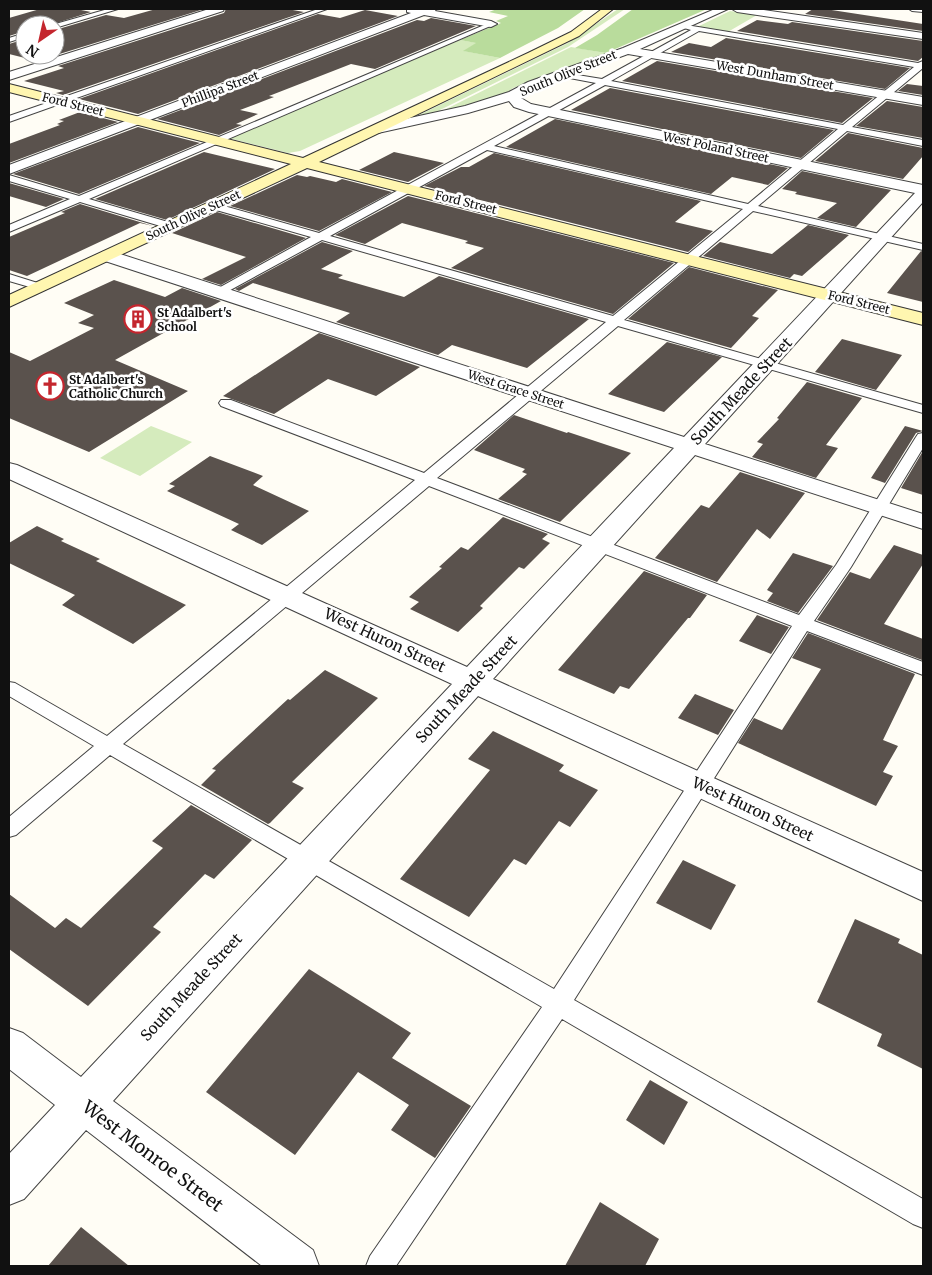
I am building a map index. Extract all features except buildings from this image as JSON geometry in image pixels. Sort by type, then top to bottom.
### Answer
[{"type":"street","points":[[9,76],[219,9]]},
{"type":"street","points":[[402,9],[426,10],[491,24]]},
{"type":"street","name":"South Olive Street","points":[[9,302],[560,42],[588,25],[608,9]]},
{"type":"street","name":"South Olive Street","points":[[378,129],[479,106],[514,95],[723,9]]},
{"type":"street","points":[[739,9],[923,36]]},
{"type":"street","name":"Phillipa Street","points":[[9,170],[426,10]]},
{"type":"street","name":"West Dunham Street","points":[[627,50],[923,101]]},
{"type":"street","name":"Ford Street","points":[[9,88],[923,318]]},
{"type":"street","points":[[514,95],[519,104],[529,108]]},
{"type":"street","name":"West Poland Street","points":[[479,106],[529,108],[550,112],[923,192]]},
{"type":"street","name":"South Meade Street","points":[[9,1184],[883,238],[923,192]]},
{"type":"street","name":"West Grace Street","points":[[108,256],[923,522]]},
{"type":"street","name":"West Huron Street","points":[[9,470],[923,887]]},
{"type":"street","name":"West Monroe Street","points":[[9,1046],[297,1266]]},
{"type":"lane","points":[[65,23],[115,9]]},
{"type":"lane","points":[[9,119],[324,9]]},
{"type":"lane","points":[[912,9],[923,10]]},
{"type":"lane","points":[[9,229],[491,24]]},
{"type":"lane","points":[[681,26],[922,65]]},
{"type":"lane","points":[[219,292],[550,112],[698,29]]},
{"type":"lane","points":[[9,829],[922,65]]},
{"type":"lane","points":[[562,74],[923,143]]},
{"type":"lane","points":[[486,147],[923,247]]},
{"type":"lane","points":[[9,178],[171,226]]},
{"type":"lane","points":[[213,206],[923,409]]},
{"type":"lane","points":[[9,276],[40,287]]},
{"type":"lane","points":[[226,403],[923,669]]},
{"type":"lane","points":[[380,1266],[558,1004],[700,784],[719,751],[842,567],[923,437]]},
{"type":"lane","points":[[9,688],[923,1214]]},
{"type":"green space","points":[[497,9],[585,9],[558,28],[500,58],[463,51],[476,43],[460,40],[501,23],[496,21],[508,16],[489,12]]},
{"type":"green space","points":[[618,9],[625,9],[568,47],[440,110],[442,112],[415,117],[568,43]]},
{"type":"green space","points":[[633,9],[707,9],[606,53],[575,48]]},
{"type":"green space","points":[[730,11],[757,15],[726,33],[695,28]]},
{"type":"green space","points":[[460,40],[477,43],[464,51],[500,58],[300,151],[288,153],[228,138]]},
{"type":"green space","points":[[571,47],[606,53],[513,88],[504,95],[444,110]]},
{"type":"green space","points":[[151,426],[192,442],[140,476],[100,458]]},
{"type":"place","name":"St Adalbert's School","points":[[138,319]]},
{"type":"place","name":"St Adalbert's Catholic Church","points":[[50,386]]}]
